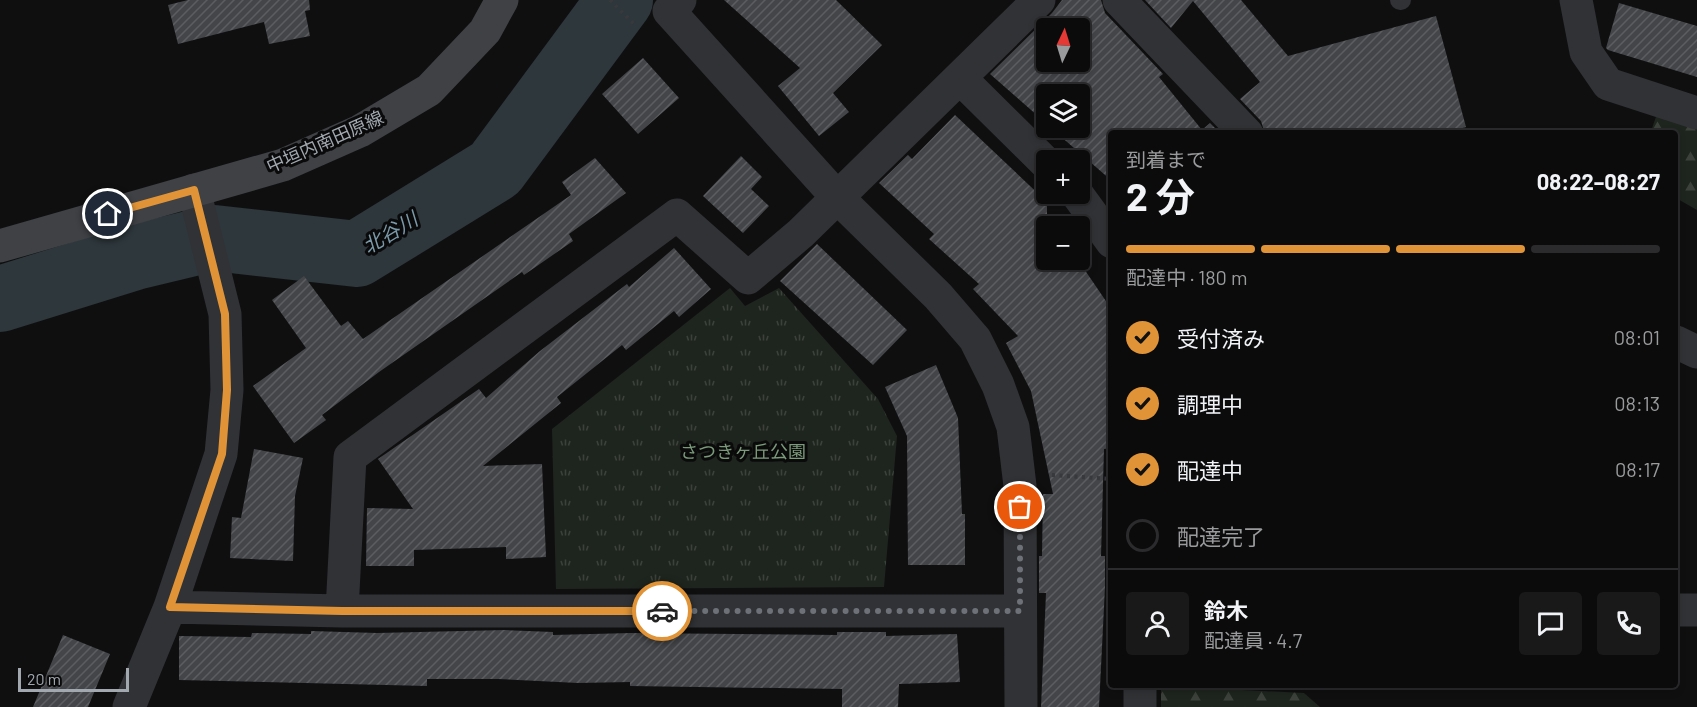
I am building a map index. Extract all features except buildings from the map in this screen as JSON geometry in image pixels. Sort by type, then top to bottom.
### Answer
[{"type":"main road","name":"中垣内南田原線","points":[[0,246],[283,165],[360,131],[429,90],[485,32],[502,0]]},
{"type":"street","points":[[680,0],[669,11],[836,196],[938,296],[975,339],[998,385],[1013,427],[1019,474],[1021,707]]},
{"type":"street","points":[[342,611],[350,457],[677,215],[748,278],[801,233],[836,196],[961,79],[1039,0]]},
{"type":"street","points":[[1119,0],[1243,130]]},
{"type":"street","points":[[1576,0],[1586,52],[1608,84],[1697,113]]},
{"type":"street","points":[[961,79],[1036,153]]},
{"type":"street","points":[[129,707],[170,607],[222,454],[227,390],[225,314],[195,192]]},
{"type":"street","points":[[1084,204],[1108,237]]},
{"type":"street","points":[[1678,343],[1697,351]]},
{"type":"street","points":[[170,607],[342,611],[1020,611]]},
{"type":"street","points":[[1678,610],[1697,610]]},
{"type":"street","points":[[1140,688],[1140,707]]},
{"type":"path","points":[[610,0],[627,17]]},
{"type":"path","points":[[1019,474],[1108,479]]},
{"type":"green space","points":[[1657,114],[1697,128],[1697,210],[1678,199],[1678,130],[1651,130]]},
{"type":"green space","name":"さつきヶ丘公園","points":[[730,288],[745,306],[779,288],[878,399],[897,436],[884,587],[556,589],[552,429]]},
{"type":"green space","points":[[1161,688],[1202,688],[1304,693],[1320,707],[1161,707]]},
{"type":"waterway","name":"北谷川","points":[[0,299],[135,257],[214,238],[357,254],[495,169],[620,0]]},
{"type":"way so far","points":[[662,611],[1020,611],[1020,507]]},
{"type":"route","points":[[108,214],[194,190],[225,314],[227,390],[222,454],[170,607],[342,611],[662,611]]}]
